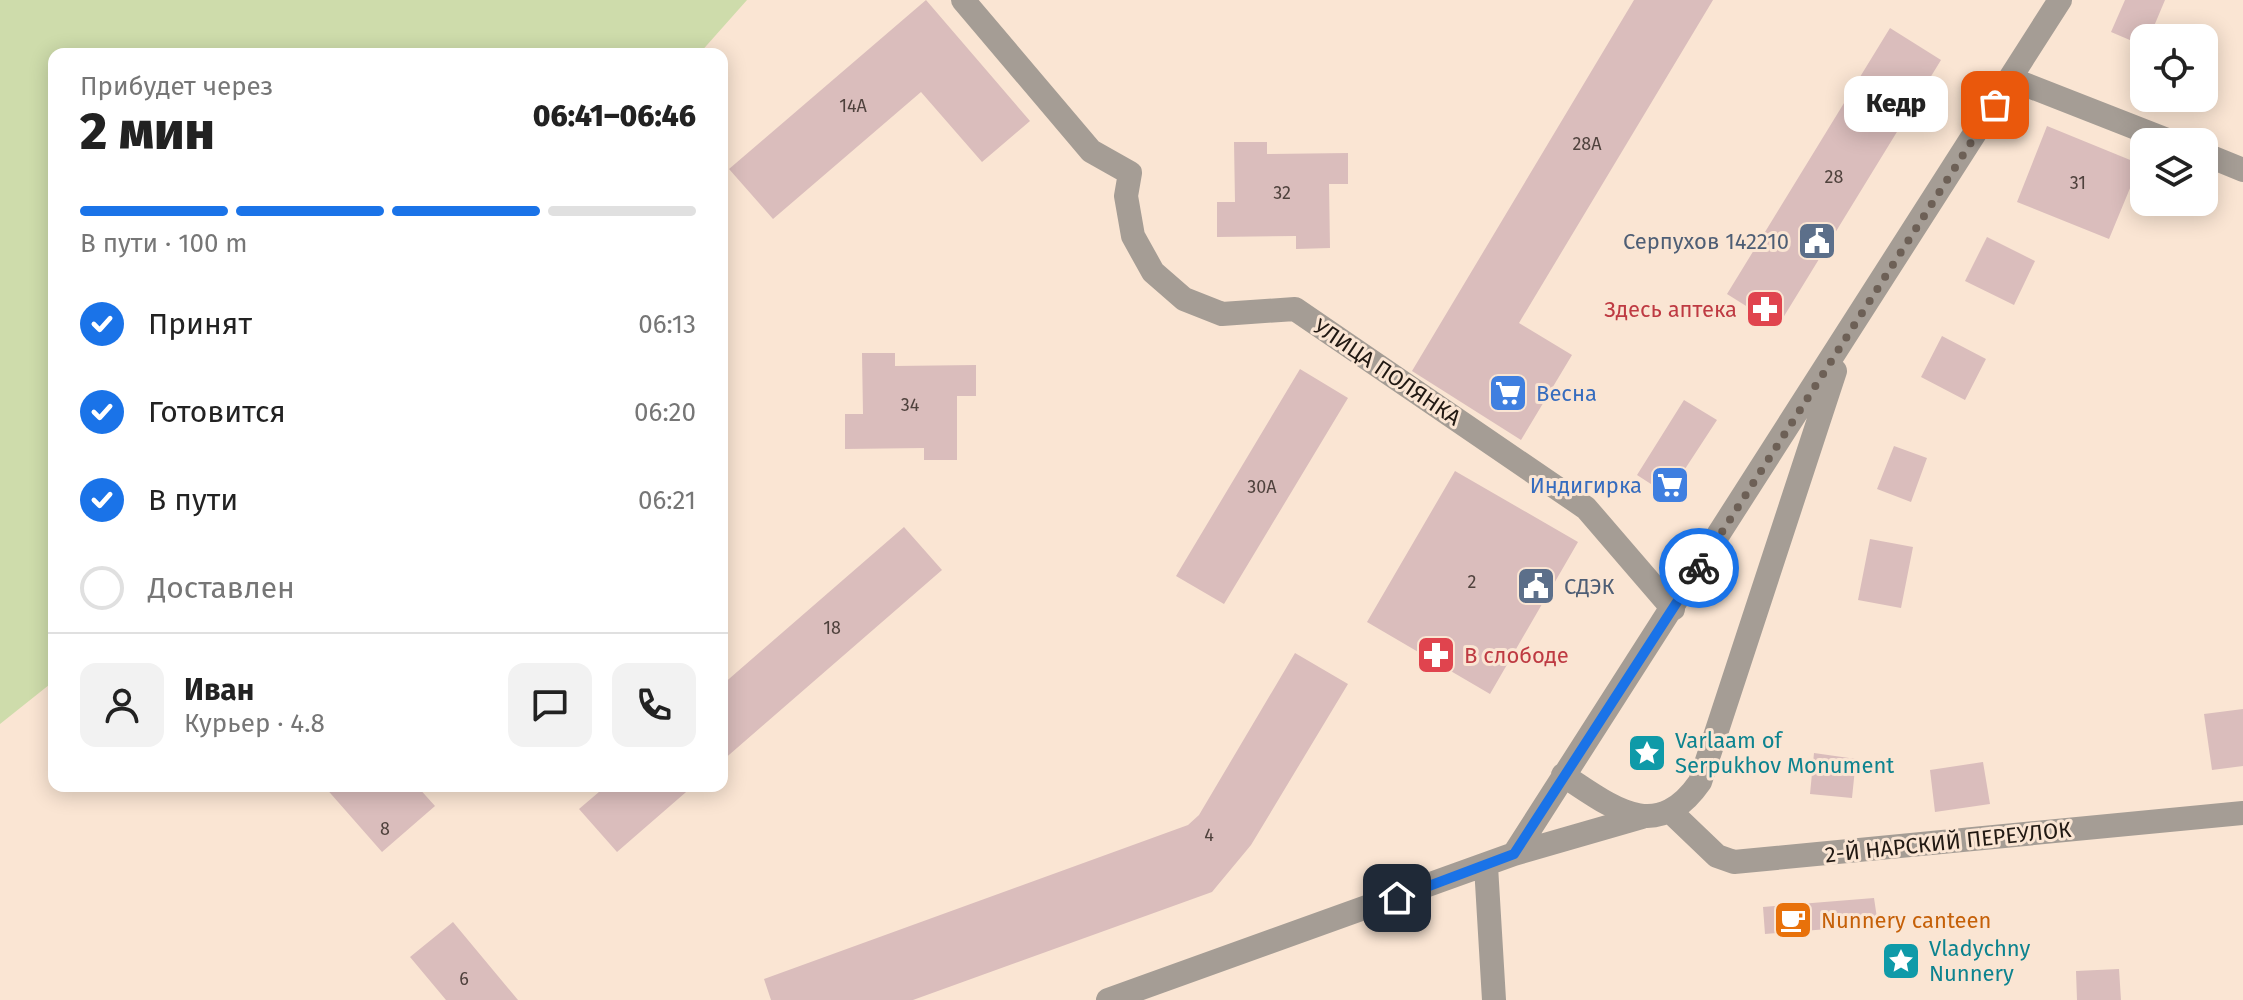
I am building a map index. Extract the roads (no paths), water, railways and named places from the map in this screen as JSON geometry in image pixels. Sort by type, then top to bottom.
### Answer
[{"type":"street","name":"УЛИЦА ПОЛЯНКА","points":[[963,0],[1091,151],[1130,173],[1126,196],[1133,236],[1153,272],[1184,299],[1222,314],[1295,309],[1586,508],[1673,609]]},
{"type":"street","points":[[1514,854],[2060,0]]},
{"type":"street","points":[[2011,79],[2136,128]]},
{"type":"street","points":[[2218,160],[2243,170]]},
{"type":"street","points":[[1108,1000],[1514,854],[1642,817],[1671,812],[1687,801],[1700,782],[1847,335]]},
{"type":"street","points":[[1563,775],[1613,808],[1642,817]]},
{"type":"street","name":"2-Й НАРСКИЙ ПЕРЕУЛОК","points":[[1671,812],[1717,856],[1734,862],[2243,813]]},
{"type":"street","points":[[1486,866],[1494,1000]]},
{"type":"place","name":"Кедр","points":[[1995,105]]},
{"type":"place","name":"Серпухов 142210","points":[[1817,241]]},
{"type":"place","name":"Здесь аптека","points":[[1765,309]]},
{"type":"place","name":"Весна","points":[[1508,393]]},
{"type":"place","name":"Индигирка","points":[[1670,485]]},
{"type":"place","name":"СДЭК","points":[[1536,586]]},
{"type":"place","name":"В слободе","points":[[1436,655]]},
{"type":"place","name":"Varlaam of Serpukhov Monument","points":[[1647,753]]},
{"type":"place","name":"Nunnery canteen","points":[[1793,920]]},
{"type":"place","name":"Vladychny Nunnery","points":[[1901,961]]}]
